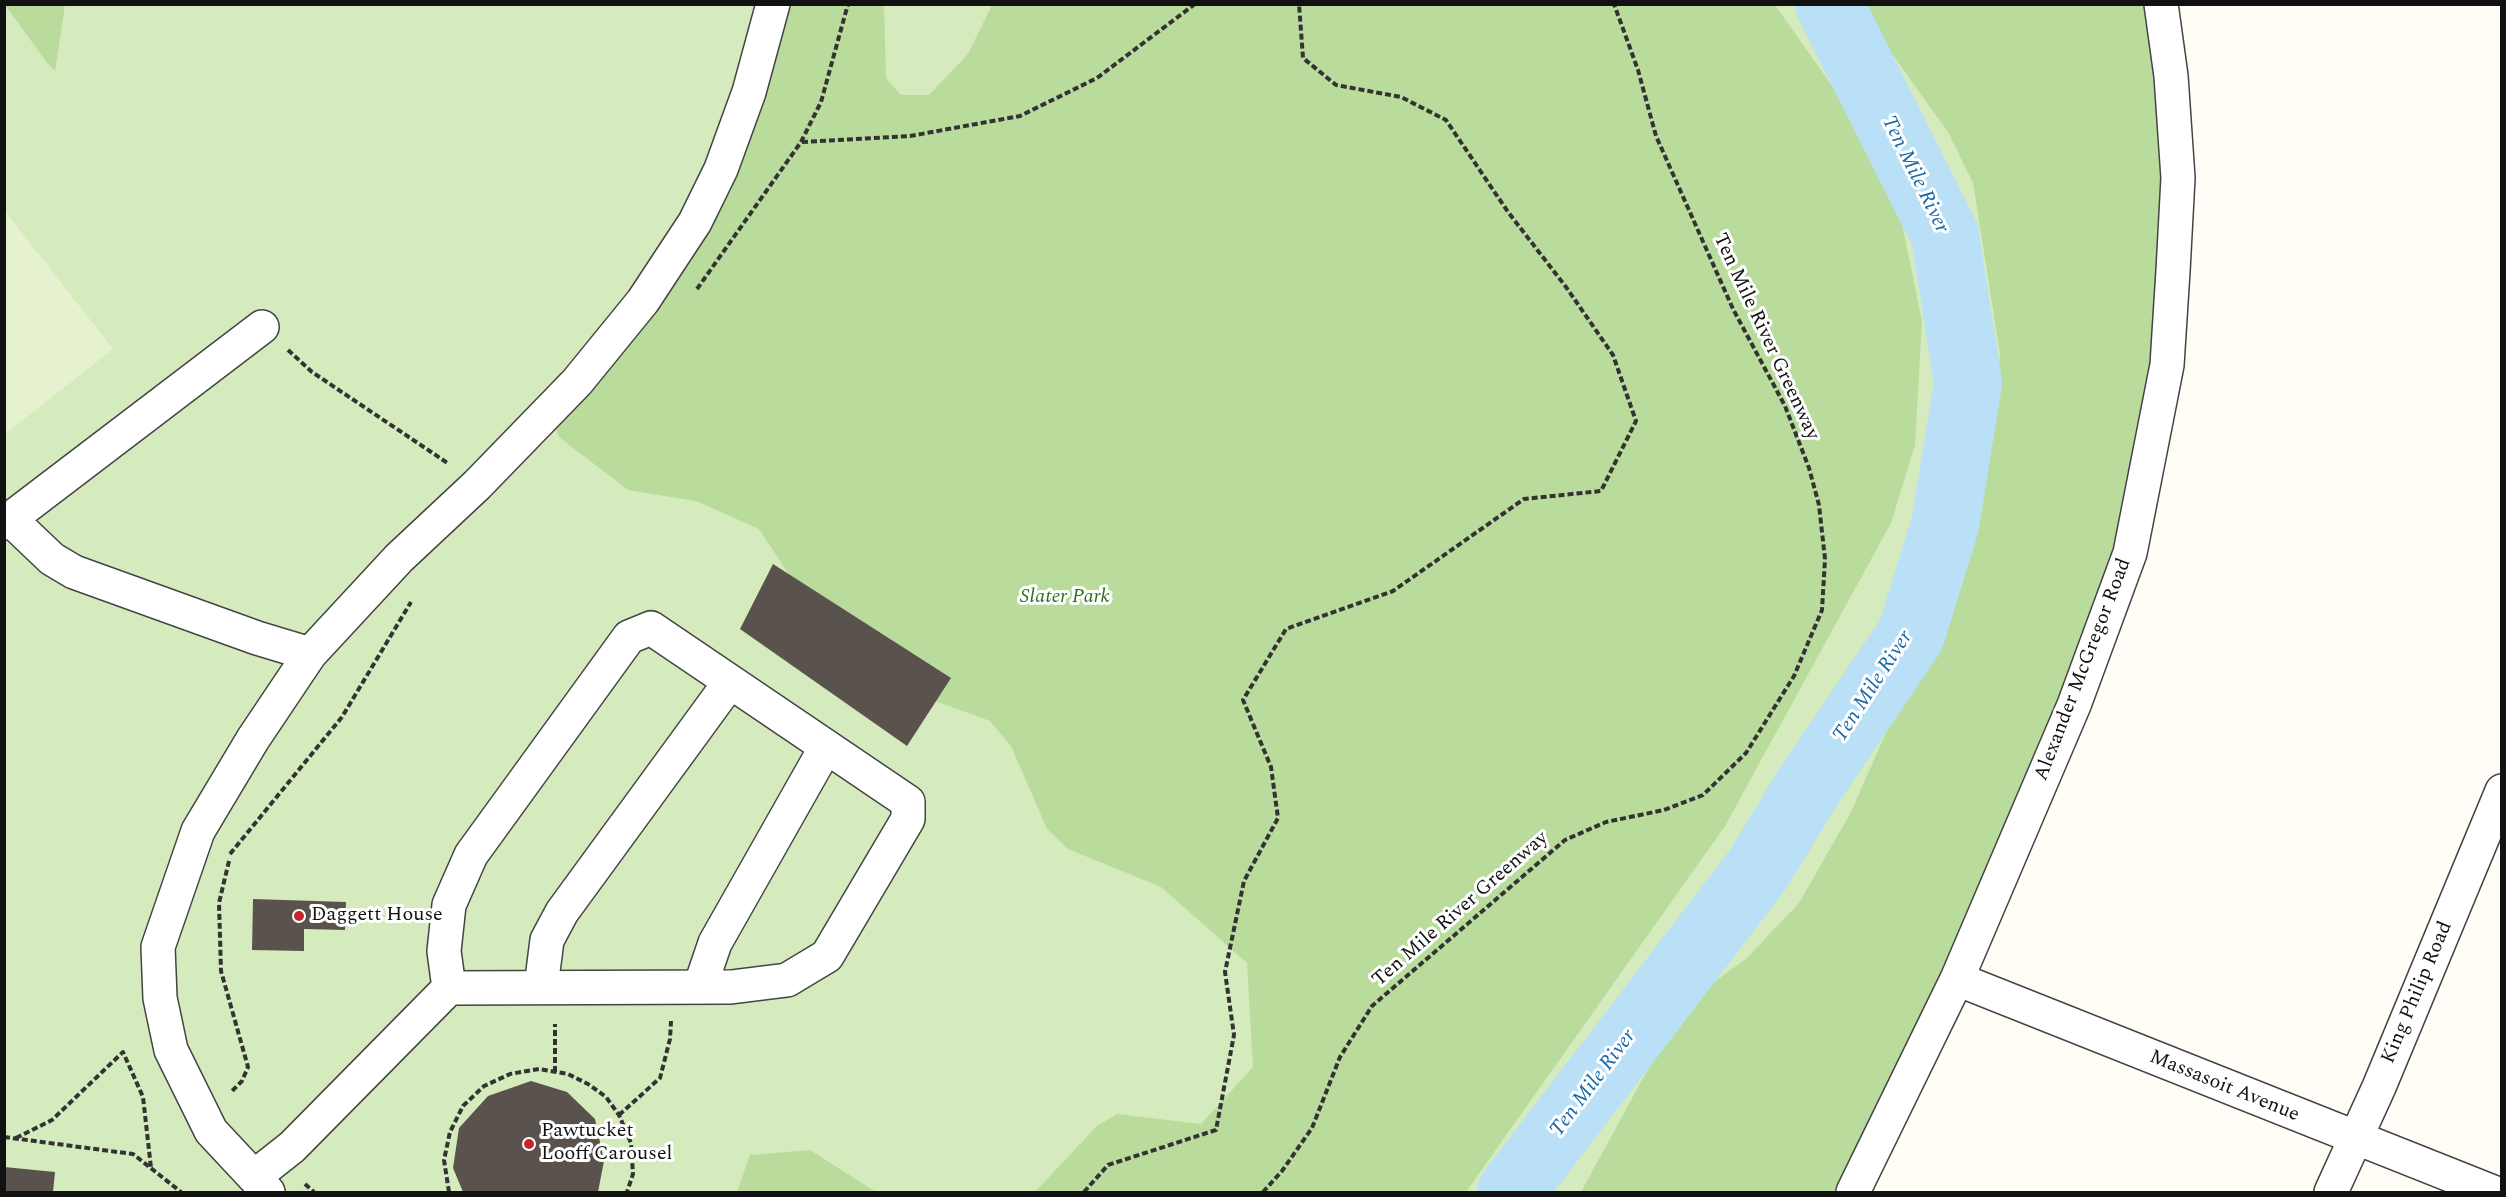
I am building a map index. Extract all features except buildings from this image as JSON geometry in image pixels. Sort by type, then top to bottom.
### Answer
[{"type":"street","points":[[449,988],[444,951],[449,906],[471,855],[629,637],[651,628],[908,802],[908,819],[827,956],[788,980],[731,987],[449,988],[286,1152],[261,1185],[211,1131],[171,1050],[160,998],[158,947],[198,831],[253,739],[310,654],[399,558],[477,485],[577,382],[643,300],[695,222],[721,169],[749,92],[773,4]]},
{"type":"street","name":"Alexander McGregor Road","points":[[1853,1192],[1957,979],[2100,640],[2130,553],[2167,365],[2178,178],[2171,76],[2161,4]]},
{"type":"street","points":[[262,327],[7,521],[52,559],[74,572],[257,638],[310,654]]},
{"type":"street","points":[[546,987],[548,940],[562,912],[730,682]]},
{"type":"street","points":[[687,987],[716,943],[826,747]]},
{"type":"street","name":"King Philip Road","points":[[2331,1192],[2502,791]]},
{"type":"street","name":"Massasoit Avenue","points":[[1957,979],[2355,1140],[2493,1192]]},
{"type":"path","points":[[693,294],[714,270],[801,142],[821,102],[848,4]]},
{"type":"path","points":[[801,142],[910,136],[1020,116],[1096,78],[1195,4]]},
{"type":"path","points":[[1084,1192],[1108,1165],[1216,1130],[1234,1035],[1225,972],[1244,881],[1278,818],[1271,767],[1243,700],[1286,629],[1393,591],[1524,500],[1601,491],[1636,421],[1613,355],[1566,287],[1508,212],[1446,120],[1401,97],[1336,85],[1303,58],[1299,4]]},
{"type":"path","name":"Ten Mile River Greenway","points":[[1263,1192],[1282,1171],[1312,1128],[1340,1057],[1372,1006],[1565,840],[1606,822],[1664,810],[1703,795],[1746,753],[1794,676],[1822,610],[1825,559],[1819,505],[1809,468],[1785,406],[1733,309],[1656,136],[1638,70],[1614,4]]},
{"type":"path","points":[[262,327],[312,372],[454,467]]},
{"type":"path","points":[[228,1096],[242,1081],[248,1067],[221,971],[219,903],[230,854],[342,717],[411,601]]},
{"type":"path","points":[[546,987],[555,1010],[555,1072]]},
{"type":"path","points":[[620,1115],[660,1078],[687,987]]},
{"type":"path","points":[[16,1138],[52,1119],[123,1052],[143,1097],[151,1168]]},
{"type":"path","points":[[447,1191],[444,1160],[450,1132],[463,1106],[484,1086],[510,1074],[539,1069],[568,1074],[588,1084],[606,1098],[620,1115],[631,1143],[633,1174],[627,1192]]},
{"type":"path","points":[[4,1137],[133,1154],[178,1191]]},
{"type":"path","points":[[305,1184],[314,1192]]},
{"type":"green space","name":"Slater Park","points":[[5,5],[2110,5],[1813,1192],[5,1192]]},
{"type":"green space","points":[[5,5],[65,5],[55,71],[48,64]]},
{"type":"green space","points":[[785,5],[884,5],[886,78],[901,95],[929,95],[968,54],[992,5],[1775,5],[1866,134],[1901,219],[1922,321],[1915,445],[1891,523],[1725,826],[1466,1192],[1035,1192],[1097,1126],[1117,1114],[1201,1124],[1253,1067],[1247,963],[1161,887],[1068,849],[1047,829],[1011,746],[990,721],[919,695],[803,596],[759,529],[696,501],[628,490],[559,437],[555,428],[684,271],[732,189],[784,19]]},
{"type":"green space","points":[[1857,5],[2159,5],[2167,46],[2151,460],[1868,1192],[1581,1192],[1683,1005],[1747,958],[1799,903],[1850,814],[1937,617],[1990,450],[2000,354],[1973,183],[1948,132]]},
{"type":"green space","points":[[5,211],[113,349],[4,434]]},
{"type":"green space","points":[[810,1150],[876,1192],[737,1192],[750,1155]]},
{"type":"waterway","name":"Ten Mile River","points":[[1511,1192],[1759,868],[1810,784],[1911,635],[1945,525],[1968,383],[1945,235],[1829,4]]},
{"type":"place","name":"Daggett House","points":[[299,916]]},
{"type":"place","name":"Pawtucket Looff Carousel","points":[[529,1144]]}]
